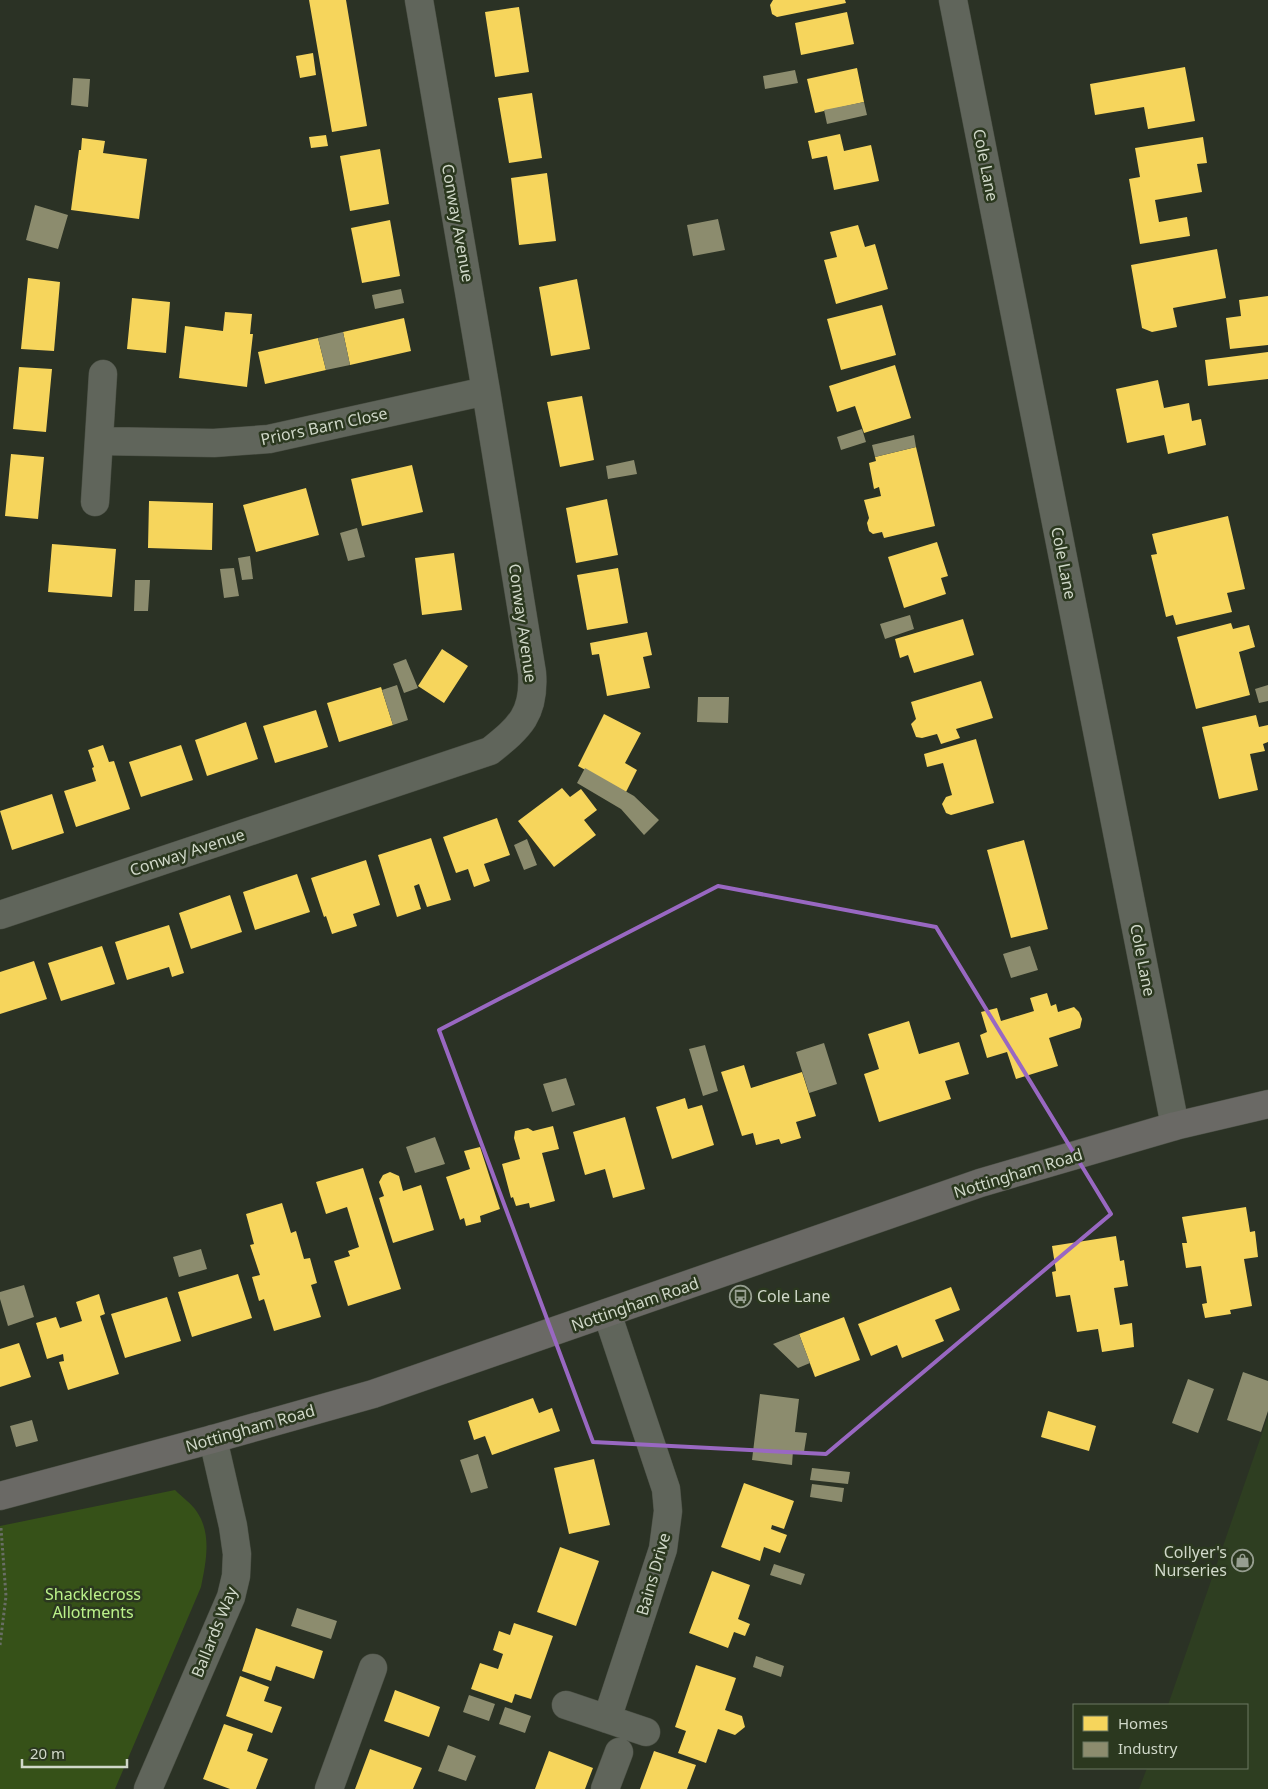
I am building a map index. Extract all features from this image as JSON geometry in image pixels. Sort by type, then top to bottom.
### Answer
[{"type":"main road","name":"Nottingham Road","points":[[0,1496],[373,1394],[980,1183],[1176,1126],[1268,1104]]},
{"type":"street","name":"Conway Avenue","points":[[0,915],[490,751],[524,719],[533,690],[532,673],[420,0]]},
{"type":"street","name":"Cole Lane","points":[[953,0],[1176,1126]]},
{"type":"street","points":[[95,502],[103,374]]},
{"type":"street","name":"Priors Barn Close","points":[[99,441],[214,443],[269,439],[486,391]]},
{"type":"street","name":"Bains Drive","points":[[606,1719],[663,1549],[668,1511],[666,1489],[607,1313]]},
{"type":"street","name":"Ballards Way","points":[[148,1789],[231,1597],[236,1576],[238,1554],[213,1439]]},
{"type":"street","points":[[329,1789],[372,1668]]},
{"type":"street","points":[[566,1705],[646,1732]]},
{"type":"street","points":[[605,1789],[619,1752]]},
{"type":"path","points":[[0,1645],[6,1596],[1,1526]]},
{"type":"highlighted area","points":[[718,886],[936,927],[1111,1214],[826,1454],[593,1442],[439,1030]]},
{"type":"shaded area","name":"Collyer's Nurseries","points":[[1268,1416],[1268,1789],[1139,1789],[1147,1769],[1248,1769],[1248,1704],[1168,1704]]},
{"type":"green space","name":"Shacklecross Allotments","points":[[175,1490],[195,1509],[205,1529],[206,1558],[201,1587],[115,1789],[0,1789],[0,1526]]},
{"type":"building: Homes","points":[[309,0],[346,0],[367,126],[332,132]]},
{"type":"building: Homes","points":[[773,0],[845,0],[846,3],[777,17],[772,14],[770,5]]},
{"type":"building: Homes","points":[[519,7],[529,72],[495,77],[485,12]]},
{"type":"building: Homes","points":[[847,12],[854,44],[801,55],[795,23]]},
{"type":"building: Homes","points":[[313,53],[316,75],[300,78],[296,56]]},
{"type":"building: Homes","points":[[1185,67],[1195,121],[1148,129],[1144,107],[1095,115],[1090,84]]},
{"type":"building: Homes","points":[[857,68],[864,102],[815,113],[807,79]]},
{"type":"building: Homes","points":[[532,93],[542,158],[509,163],[498,98]]},
{"type":"building: Homes","points":[[840,134],[844,151],[871,145],[879,181],[834,190],[827,156],[812,159],[808,141]]},
{"type":"building: Homes","points":[[326,135],[328,146],[311,148],[309,137]]},
{"type":"building: Homes","points":[[1203,137],[1207,163],[1197,164],[1202,192],[1155,200],[1159,222],[1187,217],[1190,236],[1140,244],[1129,179],[1140,177],[1135,148]]},
{"type":"building: Homes","points":[[82,138],[105,141],[103,153],[147,159],[139,219],[71,210]]},
{"type":"building: Homes","points":[[380,149],[389,204],[350,211],[340,156]]},
{"type":"building: Homes","points":[[547,173],[556,241],[519,245],[511,178]]},
{"type":"building: Homes","points":[[390,220],[400,276],[362,283],[351,228]]},
{"type":"building: Homes","points":[[858,225],[865,247],[875,244],[888,289],[836,304],[824,260],[837,257],[830,232]]},
{"type":"building: Homes","points":[[1217,249],[1226,298],[1173,308],[1177,327],[1152,332],[1142,328],[1131,265]]},
{"type":"building: Homes","points":[[28,278],[60,282],[54,351],[21,349]]},
{"type":"building: Homes","points":[[577,279],[590,349],[551,356],[539,287]]},
{"type":"building: Homes","points":[[1268,296],[1268,345],[1230,349],[1226,318],[1241,316],[1239,300]]},
{"type":"building: Homes","points":[[132,298],[170,302],[166,353],[127,349]]},
{"type":"building: Homes","points":[[882,305],[896,355],[841,370],[827,319]]},
{"type":"building: Homes","points":[[225,312],[252,314],[250,334],[253,334],[247,387],[179,378],[185,326],[223,331]]},
{"type":"building: Homes","points":[[404,318],[411,351],[350,365],[343,332]]},
{"type":"building: Homes","points":[[318,338],[326,370],[265,384],[258,352]]},
{"type":"building: Homes","points":[[1268,352],[1268,379],[1208,386],[1205,360]]},
{"type":"building: Homes","points":[[895,365],[911,418],[864,433],[855,406],[837,412],[829,386]]},
{"type":"building: Homes","points":[[19,367],[52,369],[46,432],[13,429]]},
{"type":"building: Homes","points":[[1158,380],[1164,408],[1189,403],[1192,421],[1201,419],[1206,445],[1168,454],[1164,435],[1127,443],[1116,389]]},
{"type":"building: Homes","points":[[582,396],[594,460],[560,467],[547,402]]},
{"type":"building: Homes","points":[[916,447],[935,526],[884,538],[882,532],[873,534],[869,531],[867,523],[869,518],[864,500],[881,496],[879,487],[874,489],[869,463],[876,461],[875,457]]},
{"type":"building: Homes","points":[[11,454],[44,457],[38,519],[5,516]]},
{"type":"building: Homes","points":[[412,465],[423,512],[362,526],[351,479]]},
{"type":"building: Homes","points":[[306,488],[319,535],[256,552],[243,505]]},
{"type":"building: Homes","points":[[607,499],[618,555],[576,563],[566,508]]},
{"type":"building: Homes","points":[[149,501],[213,503],[212,550],[148,548]]},
{"type":"building: Homes","points":[[1228,516],[1245,589],[1227,593],[1232,612],[1176,625],[1173,615],[1166,617],[1151,555],[1157,554],[1152,534]]},
{"type":"building: Homes","points":[[937,542],[948,576],[941,578],[946,594],[904,608],[888,557]]},
{"type":"building: Homes","points":[[52,544],[116,549],[112,597],[48,592]]},
{"type":"building: Homes","points":[[454,553],[462,610],[422,615],[415,558]]},
{"type":"building: Homes","points":[[618,568],[628,623],[587,630],[577,575]]},
{"type":"building: Homes","points":[[963,619],[974,655],[914,673],[908,655],[900,658],[895,639]]},
{"type":"building: Homes","points":[[1231,623],[1233,629],[1249,625],[1255,647],[1239,652],[1250,695],[1196,709],[1177,637]]},
{"type":"building: Homes","points":[[647,632],[652,655],[643,657],[650,688],[607,696],[599,654],[592,655],[590,643]]},
{"type":"building: Homes","points":[[442,649],[468,666],[444,703],[418,686]]},
{"type":"building: Homes","points":[[981,681],[993,718],[956,729],[960,738],[941,744],[937,734],[922,738],[916,737],[911,724],[916,719],[911,702]]},
{"type":"building: Homes","points":[[381,687],[393,725],[339,742],[327,703]]},
{"type":"building: Homes","points":[[316,710],[328,747],[275,763],[263,726]]},
{"type":"building: Homes","points":[[604,714],[641,733],[625,763],[637,770],[626,792],[578,766]]},
{"type":"building: Homes","points":[[1256,715],[1259,727],[1268,725],[1268,742],[1263,744],[1265,751],[1250,754],[1258,790],[1219,799],[1202,727]]},
{"type":"building: Homes","points":[[246,722],[258,759],[207,776],[195,740]]},
{"type":"building: Homes","points":[[976,739],[994,803],[951,815],[946,813],[942,804],[946,797],[952,795],[943,763],[927,767],[924,754]]},
{"type":"building: Homes","points":[[103,745],[109,762],[114,761],[130,809],[76,827],[64,791],[96,781],[92,768],[94,767],[88,750]]},
{"type":"building: Homes","points":[[181,745],[193,780],[141,797],[129,762]]},
{"type":"building: Homes","points":[[562,788],[570,797],[581,789],[597,810],[584,820],[596,835],[554,867],[518,821]]},
{"type":"building: Homes","points":[[52,794],[64,833],[12,850],[0,811]]},
{"type":"building: Homes","points":[[497,818],[510,855],[484,864],[490,881],[474,887],[468,869],[456,873],[443,837]]},
{"type":"building: Homes","points":[[431,838],[451,900],[427,907],[419,884],[414,886],[421,909],[397,917],[378,855]]},
{"type":"building: Homes","points":[[1024,840],[1048,929],[1011,938],[987,850]]},
{"type":"building: Homes","points":[[366,860],[380,905],[353,914],[357,926],[332,934],[326,916],[324,917],[311,878]]},
{"type":"building: Homes","points":[[297,874],[310,912],[255,930],[243,892]]},
{"type":"building: Homes","points":[[230,895],[242,932],[191,949],[179,913]]},
{"type":"building: Homes","points":[[169,925],[184,973],[172,977],[169,967],[127,980],[115,942]]},
{"type":"building: Homes","points":[[102,946],[115,984],[61,1001],[48,963]]},
{"type":"building: Homes","points":[[34,961],[47,999],[0,1014],[0,972]]},
{"type":"building: Homes","points":[[1047,993],[1051,1006],[1056,1004],[1058,1012],[1074,1007],[1079,1012],[1082,1019],[1080,1028],[1049,1038],[1058,1066],[1016,1079],[1007,1052],[987,1058],[980,1035],[987,1032],[981,1012],[997,1008],[1001,1021],[1034,1011],[1030,998]]},
{"type":"building: Homes","points":[[909,1021],[919,1054],[959,1042],[969,1074],[945,1081],[951,1099],[879,1122],[864,1074],[879,1069],[868,1034]]},
{"type":"building: Homes","points":[[744,1065],[751,1088],[802,1072],[816,1116],[796,1122],[801,1138],[781,1144],[779,1139],[756,1145],[753,1133],[742,1136],[721,1072]]},
{"type":"building: Homes","points":[[685,1098],[688,1109],[702,1105],[714,1145],[672,1159],[656,1107]]},
{"type":"building: Homes","points":[[625,1117],[645,1189],[613,1198],[605,1169],[585,1175],[573,1132]]},
{"type":"building: Homes","points":[[553,1126],[559,1149],[542,1153],[555,1201],[530,1208],[529,1203],[516,1206],[513,1197],[511,1198],[502,1164],[520,1159],[514,1138],[515,1131],[528,1128],[533,1131]]},
{"type":"building: Homes","points":[[480,1147],[500,1209],[480,1216],[481,1222],[466,1226],[464,1218],[460,1220],[446,1177],[470,1169],[464,1151]]},
{"type":"building: Homes","points":[[363,1168],[401,1289],[348,1306],[334,1261],[350,1256],[348,1251],[359,1247],[347,1207],[326,1214],[316,1182]]},
{"type":"building: Homes","points":[[390,1172],[399,1176],[403,1191],[421,1185],[434,1230],[393,1243],[379,1198],[384,1196],[379,1182],[383,1175]]},
{"type":"building: Homes","points":[[282,1203],[291,1233],[296,1231],[304,1259],[310,1258],[317,1283],[311,1285],[321,1317],[274,1331],[264,1299],[259,1301],[252,1277],[260,1275],[250,1245],[254,1244],[246,1214]]},
{"type":"building: Homes","points":[[1246,1207],[1250,1232],[1255,1231],[1258,1257],[1244,1259],[1252,1306],[1230,1310],[1231,1314],[1205,1318],[1202,1304],[1207,1303],[1201,1266],[1186,1268],[1182,1243],[1187,1243],[1182,1217]]},
{"type":"building: Homes","points":[[1116,1236],[1120,1261],[1124,1260],[1128,1286],[1114,1288],[1120,1325],[1132,1323],[1134,1347],[1102,1352],[1098,1329],[1077,1332],[1070,1295],[1056,1297],[1052,1272],[1056,1271],[1052,1246]]},
{"type":"building: Homes","points":[[238,1274],[252,1318],[192,1337],[178,1292]]},
{"type":"building: Homes","points":[[951,1287],[960,1310],[935,1320],[944,1341],[902,1358],[897,1345],[871,1356],[858,1324]]},
{"type":"building: Homes","points":[[99,1294],[105,1314],[100,1316],[119,1374],[68,1390],[59,1362],[64,1361],[63,1354],[47,1359],[36,1323],[56,1317],[60,1328],[82,1321],[76,1302]]},
{"type":"building: Homes","points":[[167,1297],[181,1341],[125,1358],[111,1314]]},
{"type":"building: Homes","points":[[844,1317],[860,1360],[815,1377],[799,1334]]},
{"type":"building: Homes","points":[[19,1343],[31,1377],[0,1387],[0,1349]]},
{"type":"building: Homes","points":[[533,1398],[539,1413],[552,1408],[560,1431],[492,1455],[485,1436],[474,1440],[468,1421]]},
{"type":"building: Homes","points":[[1048,1411],[1096,1426],[1089,1451],[1041,1437]]},
{"type":"building: Homes","points":[[594,1459],[610,1525],[569,1534],[554,1468]]},
{"type":"building: Homes","points":[[744,1483],[794,1501],[784,1529],[772,1525],[771,1529],[787,1535],[780,1553],[764,1547],[760,1561],[721,1547]]},
{"type":"building: Homes","points":[[560,1547],[599,1561],[576,1626],[537,1612]]},
{"type":"building: Homes","points":[[712,1571],[750,1585],[738,1619],[750,1624],[745,1636],[734,1632],[728,1648],[689,1633]]},
{"type":"building: Homes","points":[[514,1623],[553,1636],[531,1699],[515,1694],[512,1703],[471,1689],[480,1663],[498,1669],[503,1654],[493,1650],[499,1631],[510,1635]]},
{"type":"building: Homes","points":[[256,1628],[323,1651],[314,1679],[276,1666],[271,1681],[242,1671]]},
{"type":"building: Homes","points":[[696,1665],[736,1678],[725,1710],[742,1716],[745,1727],[735,1735],[718,1729],[706,1763],[678,1753],[686,1731],[675,1727]]},
{"type":"building: Homes","points":[[240,1676],[269,1687],[264,1701],[282,1707],[272,1733],[226,1716]]},
{"type":"building: Homes","points":[[395,1690],[440,1707],[429,1737],[384,1721]]},
{"type":"building: Homes","points":[[224,1724],[253,1734],[247,1751],[268,1759],[256,1789],[230,1789],[203,1779]]},
{"type":"building: Homes","points":[[370,1749],[422,1768],[413,1789],[355,1789]]},
{"type":"building: Homes","points":[[549,1751],[593,1768],[585,1789],[535,1789]]},
{"type":"building: Homes","points":[[654,1751],[696,1765],[687,1789],[640,1789]]},
{"type":"building: Industry","points":[[795,70],[798,83],[765,89],[763,76]]},
{"type":"building: Industry","points":[[73,78],[90,79],[88,107],[71,105]]},
{"type":"building: Industry","points":[[864,102],[867,115],[827,124],[824,110]]},
{"type":"building: Industry","points":[[35,205],[68,215],[58,249],[26,240]]},
{"type":"building: Industry","points":[[718,219],[725,250],[693,256],[687,225]]},
{"type":"building: Industry","points":[[401,289],[404,303],[375,309],[372,295]]},
{"type":"building: Industry","points":[[343,332],[350,365],[326,370],[318,338]]},
{"type":"building: Industry","points":[[862,429],[866,442],[841,450],[837,437]]},
{"type":"building: Industry","points":[[914,435],[916,447],[875,457],[872,445]]},
{"type":"building: Industry","points":[[634,460],[637,474],[608,479],[606,466]]},
{"type":"building: Industry","points":[[357,528],[365,557],[348,561],[340,533]]},
{"type":"building: Industry","points":[[250,556],[253,579],[242,580],[238,558]]},
{"type":"building: Industry","points":[[234,568],[239,596],[224,598],[220,569]]},
{"type":"building: Industry","points":[[135,580],[150,580],[148,611],[134,611]]},
{"type":"building: Industry","points":[[910,615],[914,629],[885,639],[880,624]]},
{"type":"building: Industry","points":[[406,659],[418,688],[404,693],[393,664]]},
{"type":"building: Industry","points":[[397,685],[408,720],[393,725],[382,690]]},
{"type":"building: Industry","points":[[1268,685],[1268,701],[1259,703],[1255,689]]},
{"type":"building: Industry","points":[[698,697],[729,697],[728,723],[697,722]]},
{"type":"building: Industry","points":[[585,768],[634,796],[659,820],[644,835],[621,809],[577,783]]},
{"type":"building: Industry","points":[[527,839],[537,865],[524,870],[514,845]]},
{"type":"building: Industry","points":[[1030,946],[1038,970],[1011,978],[1003,954]]},
{"type":"building: Industry","points":[[824,1043],[837,1084],[809,1093],[796,1052]]},
{"type":"building: Industry","points":[[705,1045],[718,1091],[703,1096],[689,1049]]},
{"type":"building: Industry","points":[[566,1078],[575,1105],[552,1112],[543,1084]]},
{"type":"building: Industry","points":[[435,1137],[445,1164],[415,1173],[406,1147]]},
{"type":"building: Industry","points":[[201,1249],[207,1269],[179,1277],[173,1257]]},
{"type":"building: Industry","points":[[24,1285],[34,1317],[8,1326],[0,1299],[0,1292]]},
{"type":"building: Industry","points":[[799,1334],[810,1363],[798,1368],[773,1344]]},
{"type":"building: Industry","points":[[1243,1372],[1268,1381],[1268,1411],[1261,1432],[1227,1420]]},
{"type":"building: Industry","points":[[1188,1379],[1214,1389],[1198,1433],[1172,1423]]},
{"type":"building: Industry","points":[[760,1394],[799,1399],[795,1432],[807,1433],[804,1452],[793,1451],[792,1465],[752,1460]]},
{"type":"building: Industry","points":[[32,1420],[38,1441],[16,1447],[10,1426]]},
{"type":"building: Industry","points":[[478,1454],[488,1488],[471,1493],[460,1460]]},
{"type":"building: Industry","points":[[812,1468],[850,1472],[848,1484],[810,1480]]},
{"type":"building: Industry","points":[[812,1484],[844,1488],[842,1502],[810,1497]]},
{"type":"building: Industry","points":[[774,1564],[805,1574],[801,1585],[770,1575]]},
{"type":"building: Industry","points":[[297,1608],[337,1621],[331,1639],[291,1626]]},
{"type":"building: Industry","points":[[756,1656],[784,1666],[781,1677],[753,1667]]},
{"type":"building: Industry","points":[[469,1695],[495,1704],[489,1721],[463,1712]]},
{"type":"building: Industry","points":[[505,1707],[531,1716],[525,1733],[499,1724]]},
{"type":"building: Industry","points":[[448,1745],[476,1756],[466,1781],[438,1771]]},
{"type":"place","name":"Cole Lane","points":[[741,1296]]},
{"type":"place","name":"Collyer's Nurseries","points":[[1243,1561]]}]
